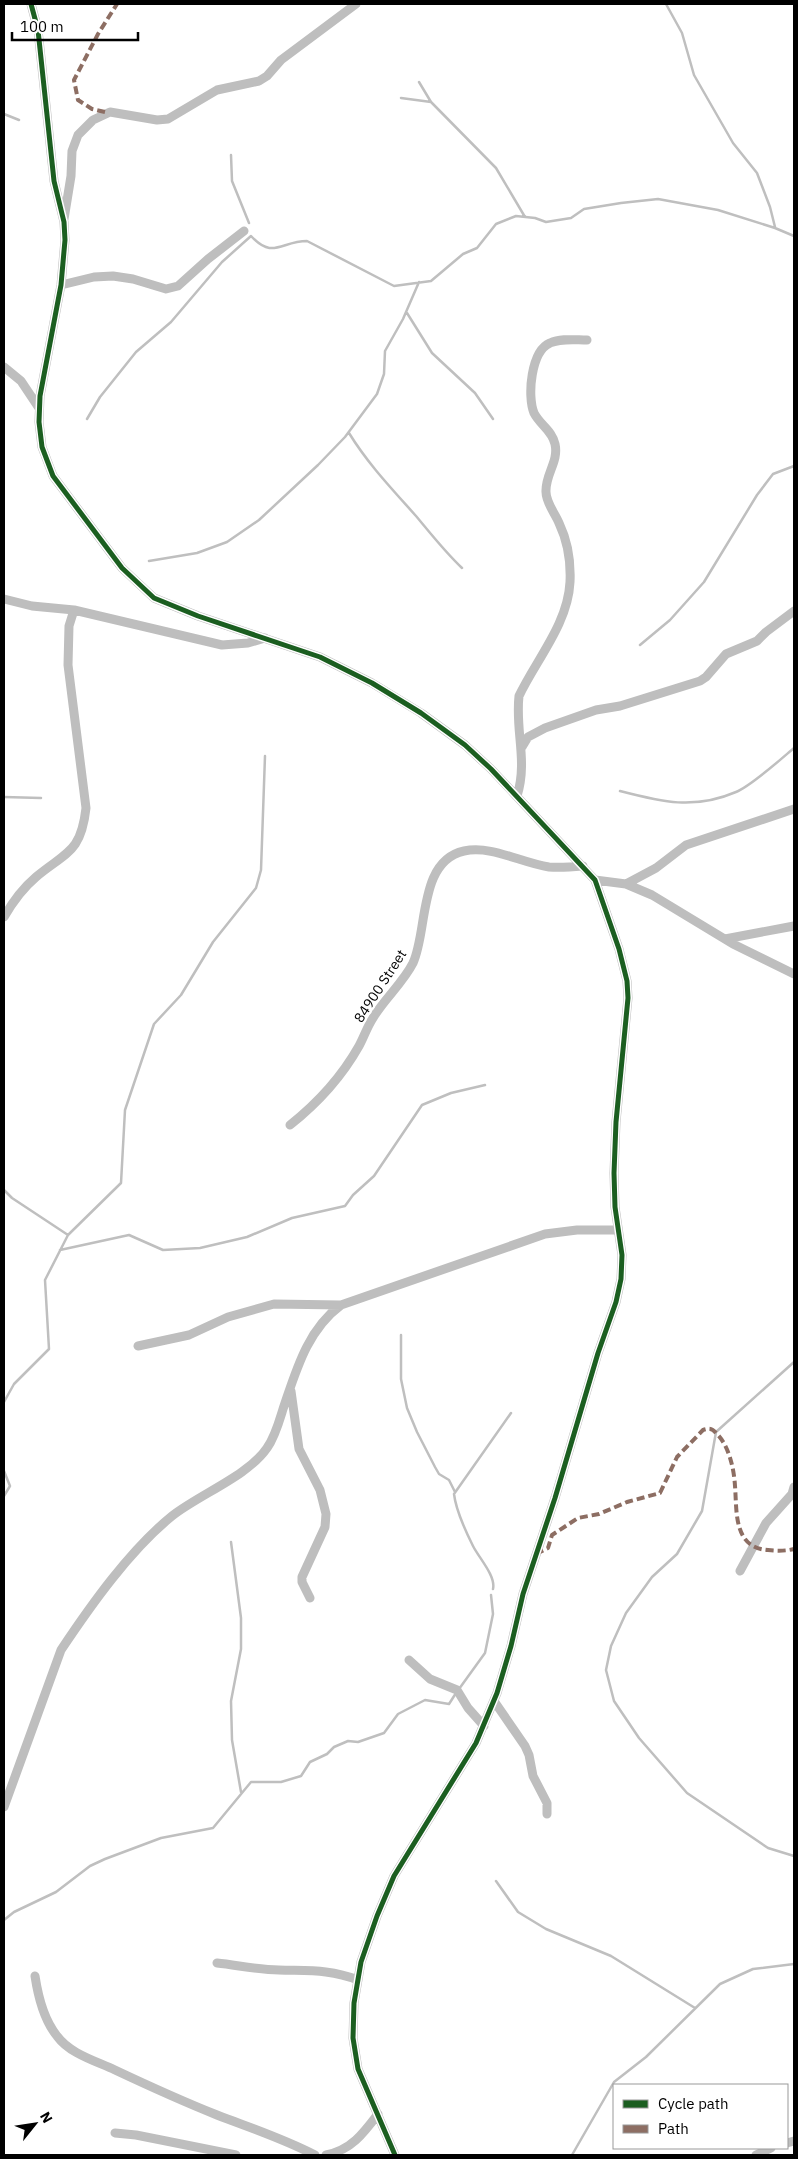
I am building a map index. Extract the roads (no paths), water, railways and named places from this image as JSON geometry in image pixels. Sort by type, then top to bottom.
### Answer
[{"type":"street","points":[[31,4],[38,30],[54,181],[64,222]]},
{"type":"street","points":[[356,4],[281,60],[267,76],[217,90],[168,119],[157,120],[105,112],[93,120],[78,135],[72,151],[69,192],[64,222],[61,285],[39,408],[42,447],[53,476],[136,584],[154,598],[166,604],[320,657],[372,683],[421,713],[465,745],[517,796],[594,880],[619,949],[627,981],[628,998],[616,1122],[614,1174],[618,1230],[622,1255],[621,1279],[616,1302],[598,1353],[556,1498],[523,1594],[512,1646],[494,1701],[484,1726],[394,1876],[376,1916],[361,1962],[354,2003],[353,2038],[358,2069],[395,2155]]},
{"type":"street","points":[[61,285],[94,277],[113,276],[133,279],[166,289],[178,286],[208,259],[244,231]]},
{"type":"street","points":[[517,796],[522,781],[519,696],[556,629],[567,602],[570,584],[570,563],[566,538],[548,501],[546,492],[556,453],[553,437],[533,410],[534,366],[540,352],[548,343],[558,340],[587,340]]},
{"type":"street","points":[[4,367],[22,381],[39,408]]},
{"type":"street","points":[[4,599],[32,606],[74,610],[222,645],[248,643],[265,638]]},
{"type":"street","points":[[4,917],[26,886],[72,850],[84,828],[86,808],[68,666],[69,626],[74,610]]},
{"type":"street","points":[[522,747],[528,737],[545,728],[596,710],[620,706],[700,681],[706,677],[726,654],[757,641],[794,611]]},
{"type":"street","points":[[626,884],[656,868],[686,845],[794,809]]},
{"type":"street","name":"84900 Street","points":[[290,1125],[330,1090],[361,1043],[372,1020],[412,964],[418,952],[429,891],[438,869],[449,858],[462,852],[479,850],[548,866],[583,866]]},
{"type":"street","points":[[594,880],[626,884],[652,895],[726,939],[794,974]]},
{"type":"street","points":[[726,939],[794,926]]},
{"type":"street","points":[[138,1346],[189,1335],[228,1316],[274,1304],[341,1305],[545,1234],[576,1230],[618,1230]]},
{"type":"street","points":[[4,1807],[62,1650],[75,1629],[100,1596],[162,1525],[200,1497],[256,1462],[268,1447],[302,1355],[321,1324],[341,1305]]},
{"type":"street","points":[[291,1386],[299,1449],[320,1490],[326,1514],[325,1526],[302,1576],[302,1582],[310,1598]]},
{"type":"street","points":[[740,1571],[766,1523],[792,1494],[794,1487]]},
{"type":"street","points":[[409,1660],[430,1679],[457,1690],[468,1708],[484,1726]]},
{"type":"street","points":[[494,1701],[525,1746],[533,1776],[547,1803],[548,1814]]},
{"type":"street","points":[[217,1962],[277,1970],[322,1970],[341,1973],[358,1980]]},
{"type":"street","points":[[35,1976],[37,1990],[50,2024],[56,2036],[67,2047],[146,2085],[216,2114],[273,2134],[315,2155]]},
{"type":"street","points":[[326,2155],[342,2151],[352,2144],[361,2136],[378,2114]]},
{"type":"street","points":[[115,2133],[136,2134],[236,2155]]},
{"type":"street","points":[[756,2155],[769,2149]]},
{"type":"waterway","points":[[666,4],[682,33],[694,75],[733,143],[757,173],[770,207],[775,227]]},
{"type":"waterway","points":[[419,82],[431,102],[496,168],[525,217]]},
{"type":"waterway","points":[[401,98],[431,102]]},
{"type":"waterway","points":[[4,114],[19,120]]},
{"type":"waterway","points":[[231,155],[232,181],[249,223]]},
{"type":"waterway","points":[[87,419],[100,397],[136,352],[171,322],[222,262],[251,236],[265,247],[272,248],[307,241],[394,286],[431,281],[463,254],[477,248],[496,224],[516,216],[535,218],[546,222],[571,218],[584,209],[658,199],[718,210],[794,236]]},
{"type":"waterway","points":[[149,561],[197,553],[227,542],[259,520],[318,465],[345,437],[377,394],[384,374],[385,351],[403,319],[419,282]]},
{"type":"waterway","points":[[407,313],[432,353],[475,393],[493,419]]},
{"type":"waterway","points":[[349,433],[381,476],[462,568]]},
{"type":"waterway","points":[[640,645],[670,620],[704,582],[757,495],[773,474],[794,466]]},
{"type":"waterway","points":[[620,791],[664,801],[678,802],[706,801],[721,798],[750,784],[794,748]]},
{"type":"waterway","points":[[4,1402],[14,1384],[49,1349],[45,1280],[68,1235],[121,1183],[125,1110],[154,1024],[181,995],[213,942],[256,888],[261,870],[265,756]]},
{"type":"waterway","points":[[4,797],[41,798]]},
{"type":"waterway","points":[[60,1250],[129,1235],[163,1250],[200,1248],[247,1237],[292,1218],[345,1206],[353,1195],[374,1176],[422,1105],[451,1093],[485,1085]]},
{"type":"waterway","points":[[4,1190],[12,1198],[68,1235]]},
{"type":"waterway","points":[[401,1335],[401,1379],[407,1408],[439,1474],[449,1480],[455,1492]]},
{"type":"waterway","points":[[794,1362],[716,1432],[702,1511],[677,1554],[652,1577],[626,1613],[611,1646],[606,1670],[614,1701],[639,1738],[687,1793],[768,1848],[794,1856]]},
{"type":"waterway","points":[[493,1589],[490,1573],[473,1546],[461,1520],[454,1494],[511,1413]]},
{"type":"waterway","points":[[4,1471],[10,1486],[4,1496]]},
{"type":"waterway","points":[[231,1542],[241,1618],[241,1649],[231,1701],[232,1740],[241,1792]]},
{"type":"waterway","points":[[459,1689],[485,1653],[493,1614],[491,1595]]},
{"type":"waterway","points":[[4,1920],[14,1912],[56,1892],[90,1866],[105,1859],[161,1838],[213,1828],[251,1782],[281,1782],[301,1776],[310,1762],[327,1754],[334,1747],[348,1741],[358,1742],[384,1733],[398,1714],[425,1700],[449,1704],[456,1693]]},
{"type":"waterway","points":[[496,1881],[518,1912],[546,1929],[611,1956],[695,2008]]},
{"type":"waterway","points":[[572,2155],[614,2082],[646,2057],[720,1984],[753,1969],[794,1964]]}]
